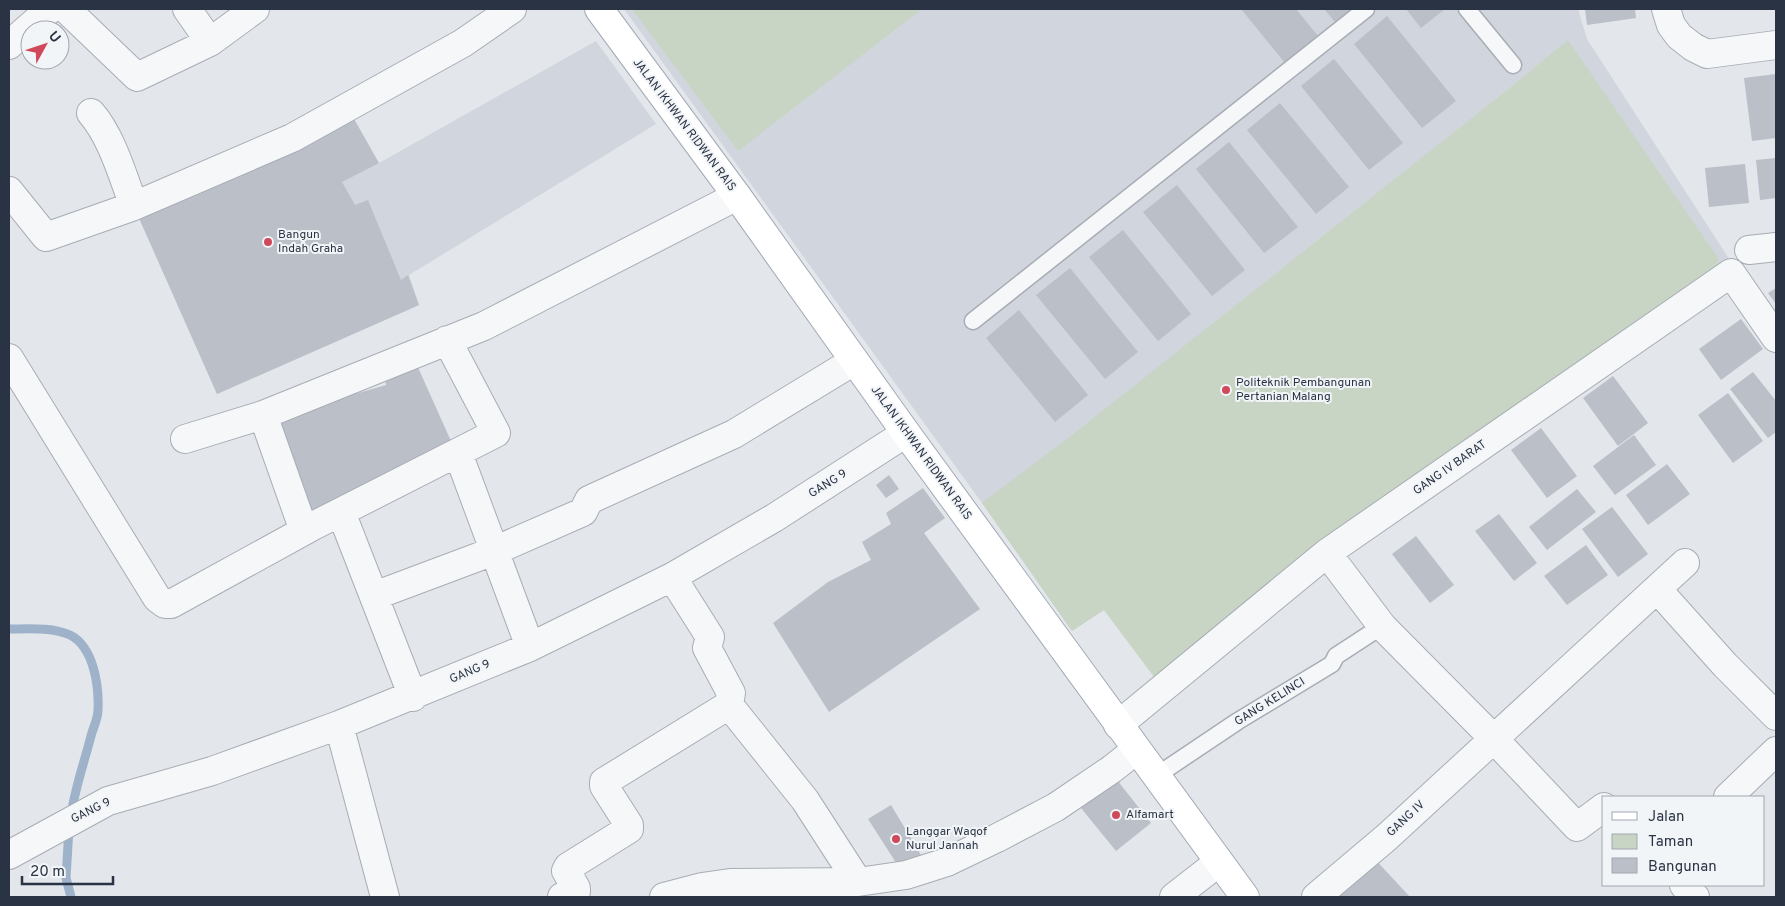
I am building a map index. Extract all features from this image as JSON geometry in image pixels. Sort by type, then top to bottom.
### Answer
[{"type":"main road","name":"JALAN IKHWAN RIDWAN RAIS","points":[[599,9],[737,196],[906,433],[1244,897]]},
{"type":"street","points":[[187,9],[210,42]]},
{"type":"street","points":[[9,45],[48,10],[137,77],[210,42],[255,9]]},
{"type":"street","points":[[9,191],[46,238],[134,206],[292,138],[463,43],[512,9]]},
{"type":"street","points":[[1666,9],[1671,25],[1679,36],[1692,47],[1707,54],[1776,45]]},
{"type":"street","points":[[92,113],[113,152],[134,206]]},
{"type":"street","points":[[185,439],[263,415],[484,326],[737,196]]},
{"type":"street","points":[[1749,250],[1776,247]]},
{"type":"street","name":"GANG IV BARAT","points":[[1118,724],[1327,553],[1731,273],[1776,338]]},
{"type":"street","points":[[9,358],[158,598],[165,604],[171,604],[304,531],[496,433],[447,340]]},
{"type":"street","points":[[374,596],[494,551],[583,512],[588,500],[734,434],[854,361]]},
{"type":"street","points":[[263,415],[304,531]]},
{"type":"street","name":"GANG 9","points":[[9,855],[108,801],[212,770],[339,725],[530,647],[672,577],[774,518],[906,433]]},
{"type":"street","points":[[458,453],[530,647]]},
{"type":"street","points":[[341,512],[413,696]]},
{"type":"street","points":[[1327,553],[1382,626],[1493,738],[1577,827],[1602,808]]},
{"type":"street","name":"GANG IV","points":[[1316,897],[1387,837],[1685,563]]},
{"type":"street","points":[[562,897],[576,892],[576,888],[566,871],[568,867],[629,829],[629,825],[604,786],[604,782],[728,705],[732,693],[707,648],[710,637],[672,577]]},
{"type":"street","points":[[1657,589],[1725,665],[1776,716]]},
{"type":"street","points":[[728,705],[805,800],[858,882]]},
{"type":"street","points":[[339,725],[385,897]]},
{"type":"street","points":[[664,897],[730,884],[858,882],[902,887],[906,875],[947,862],[998,838],[1056,807],[1112,770],[1136,750]]},
{"type":"street","points":[[1729,796],[1776,751]]},
{"type":"street","points":[[1174,897],[1219,862]]},
{"type":"street","points":[[1685,886],[1695,897]]},
{"type":"lane","points":[[973,321],[1366,9]]},
{"type":"lane","points":[[1467,9],[1513,65]]},
{"type":"lane","name":"GANG KELINCI","points":[[1156,776],[1238,721],[1332,664],[1336,656],[1382,626]]},
{"type":"shaded area","name":"Politeknik Pembangunan Pertanian Malang","points":[[624,9],[1578,9],[1587,39],[1733,265],[1158,682],[1104,610],[1072,631],[982,503]]},
{"type":"shaded area","points":[[596,41],[656,124],[409,275],[419,305],[217,394],[135,209],[379,163]]},
{"type":"green space","points":[[632,9],[922,9],[738,151]]},
{"type":"green space","points":[[1568,40],[1718,258],[1715,277],[1158,682],[1104,610],[1072,631],[982,503],[1072,435]]},
{"type":"building","points":[[1241,9],[1296,9],[1318,36],[1285,63]]},
{"type":"building","points":[[1324,9],[1351,9],[1335,22]]},
{"type":"building","points":[[1406,9],[1445,9],[1421,28]]},
{"type":"building","points":[[1585,9],[1635,9],[1636,18],[1587,25]]},
{"type":"building","points":[[1387,16],[1456,101],[1422,128],[1354,44]]},
{"type":"building","points":[[1334,59],[1403,143],[1369,170],[1301,86]]},
{"type":"building","points":[[1776,74],[1776,138],[1752,141],[1744,78]]},
{"type":"building","points":[[1280,103],[1349,187],[1316,214],[1247,130]]},
{"type":"building","name":"Bangun Indah Graha","points":[[349,110],[379,163],[342,182],[355,205],[368,200],[401,280],[408,275],[419,305],[217,394],[135,209]]},
{"type":"building","points":[[1229,142],[1298,227],[1264,253],[1196,169]]},
{"type":"building","points":[[1776,158],[1776,198],[1760,200],[1756,160]]},
{"type":"building","points":[[1745,164],[1749,203],[1709,207],[1705,168]]},
{"type":"building","points":[[1177,185],[1245,270],[1212,296],[1143,212]]},
{"type":"building","points":[[1123,230],[1191,314],[1158,341],[1089,257]]},
{"type":"building","points":[[1070,268],[1138,352],[1105,379],[1036,295]]},
{"type":"building","points":[[1776,288],[1776,304],[1768,293]]},
{"type":"building","points":[[1019,310],[1088,395],[1055,422],[986,338]]},
{"type":"building","points":[[1741,319],[1763,349],[1721,380],[1699,349]]},
{"type":"building","points":[[416,363],[455,450],[308,525],[272,418],[386,385],[385,376]]},
{"type":"building","points":[[1753,372],[1776,401],[1776,432],[1768,438],[1730,389]]},
{"type":"building","points":[[1613,376],[1648,423],[1618,446],[1583,398]]},
{"type":"building","points":[[1728,393],[1763,441],[1733,463],[1698,415]]},
{"type":"building","points":[[1541,428],[1577,476],[1547,498],[1511,450]]},
{"type":"building","points":[[1634,435],[1656,465],[1615,495],[1593,466]]},
{"type":"building","points":[[1667,464],[1690,494],[1648,525],[1626,495]]},
{"type":"building","points":[[889,475],[899,489],[886,498],[876,485]]},
{"type":"building","points":[[923,488],[945,518],[924,533],[980,609],[829,712],[773,623],[828,582],[871,560],[862,542],[891,524],[886,513]]},
{"type":"building","points":[[1577,489],[1596,512],[1547,550],[1529,527]]},
{"type":"building","points":[[1612,507],[1648,554],[1618,577],[1582,529]]},
{"type":"building","points":[[1499,514],[1537,563],[1514,581],[1475,531]]},
{"type":"building","points":[[1416,536],[1454,585],[1430,603],[1392,554]]},
{"type":"building","points":[[1586,545],[1608,575],[1567,605],[1544,576]]},
{"type":"building","name":"Alfamart","points":[[1117,780],[1151,823],[1116,851],[1081,808]]},
{"type":"building","name":"Langgar Waqof Nurul Jannah","points":[[891,805],[924,860],[902,872],[868,819]]},
{"type":"building","points":[[1372,856],[1410,897],[1326,897]]},
{"type":"waterway","points":[[9,629],[63,632],[78,641],[85,648],[90,658],[96,679],[98,713],[77,785],[71,815]]},
{"type":"waterway","points":[[69,828],[66,878],[71,897]]},
{"type":"place","name":"Bangun Indah Graha","points":[[268,242]]},
{"type":"place","name":"Politeknik Pembangunan Pertanian Malang","points":[[1226,390]]},
{"type":"place","name":"Alfamart","points":[[1116,815]]},
{"type":"place","name":"Langgar Waqof Nurul Jannah","points":[[896,839]]}]
